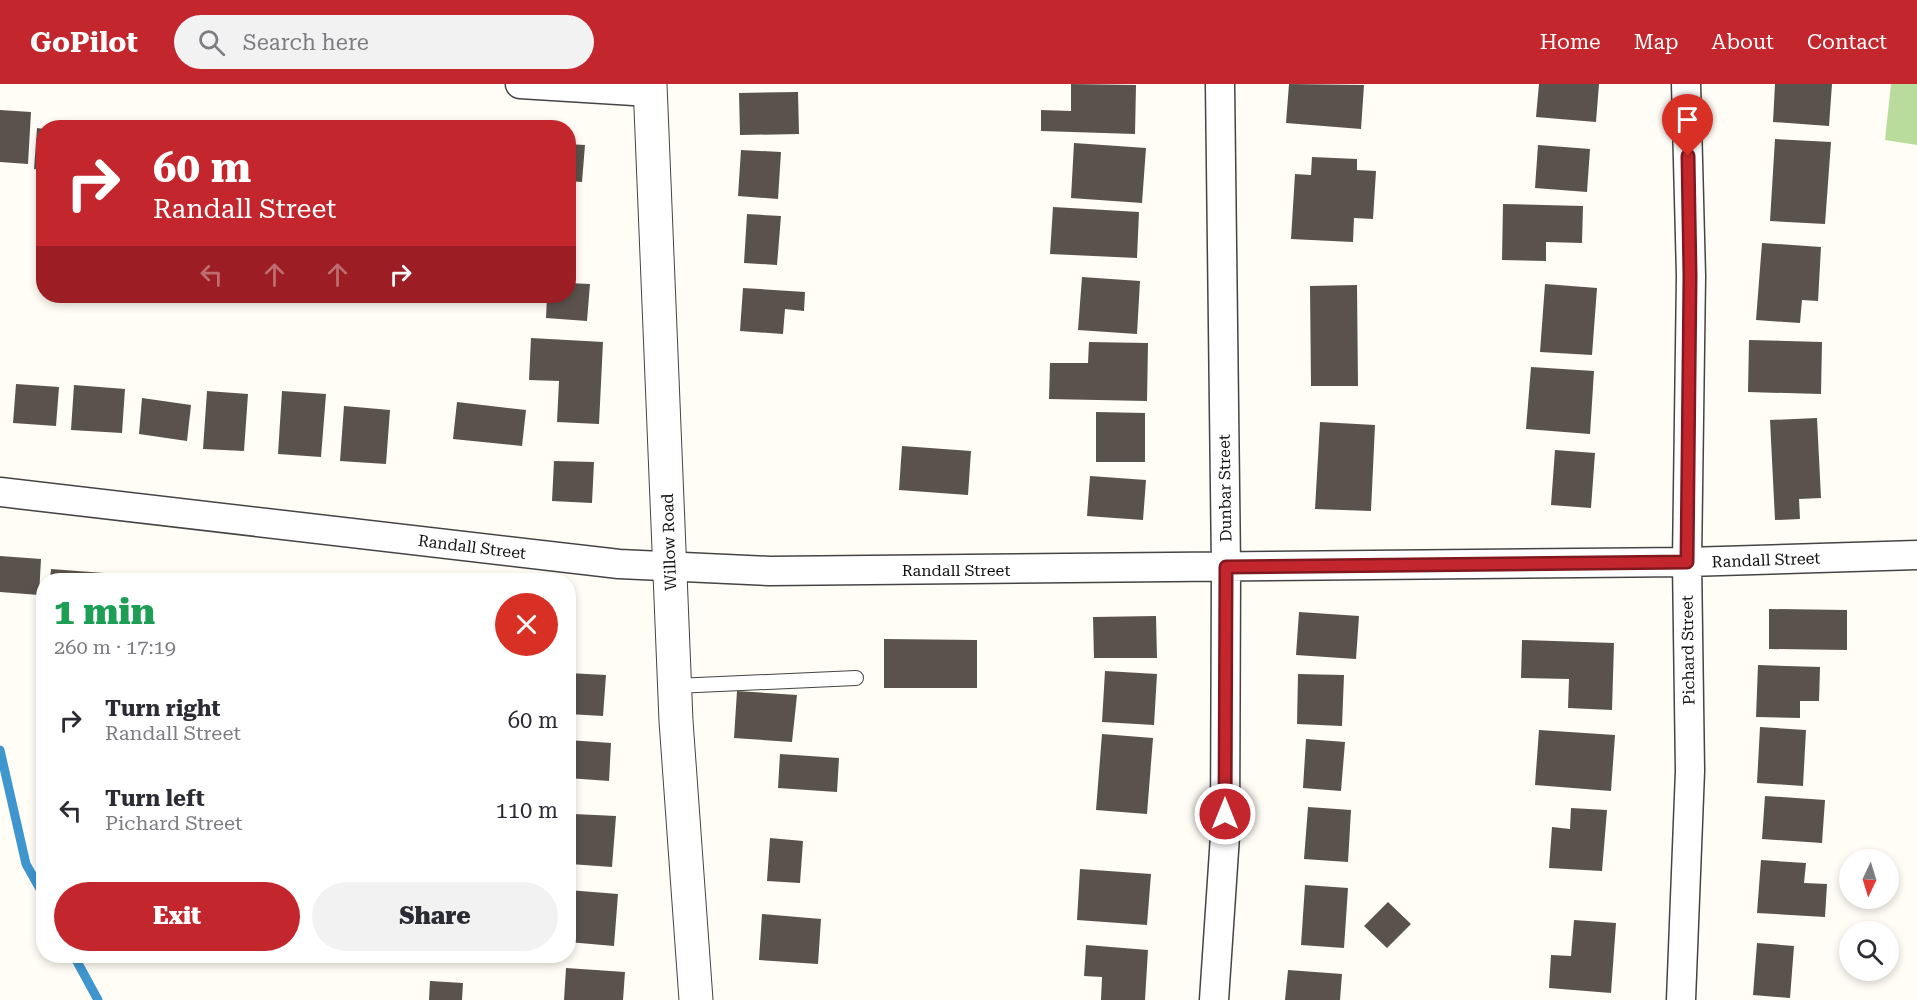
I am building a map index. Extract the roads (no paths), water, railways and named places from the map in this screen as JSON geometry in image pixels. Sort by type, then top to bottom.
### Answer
[{"type":"street","points":[[520,84],[650,88]]},
{"type":"street","name":"Dunbar Street","points":[[1214,1000],[1225,836],[1226,567],[1220,84]]},
{"type":"street","name":"Pichard Street","points":[[1681,1000],[1690,771],[1687,562],[1690,276],[1686,84]]},
{"type":"street","name":"Willow Road","points":[[650,88],[675,686],[696,1000]]},
{"type":"street","name":"Randall Street","points":[[0,492],[619,564],[770,571],[1687,562],[1917,555]]},
{"type":"lane","points":[[675,686],[856,678]]},
{"type":"waterway","points":[[0,750],[26,864],[36,882]]},
{"type":"waterway","points":[[78,963],[98,1000]]}]
